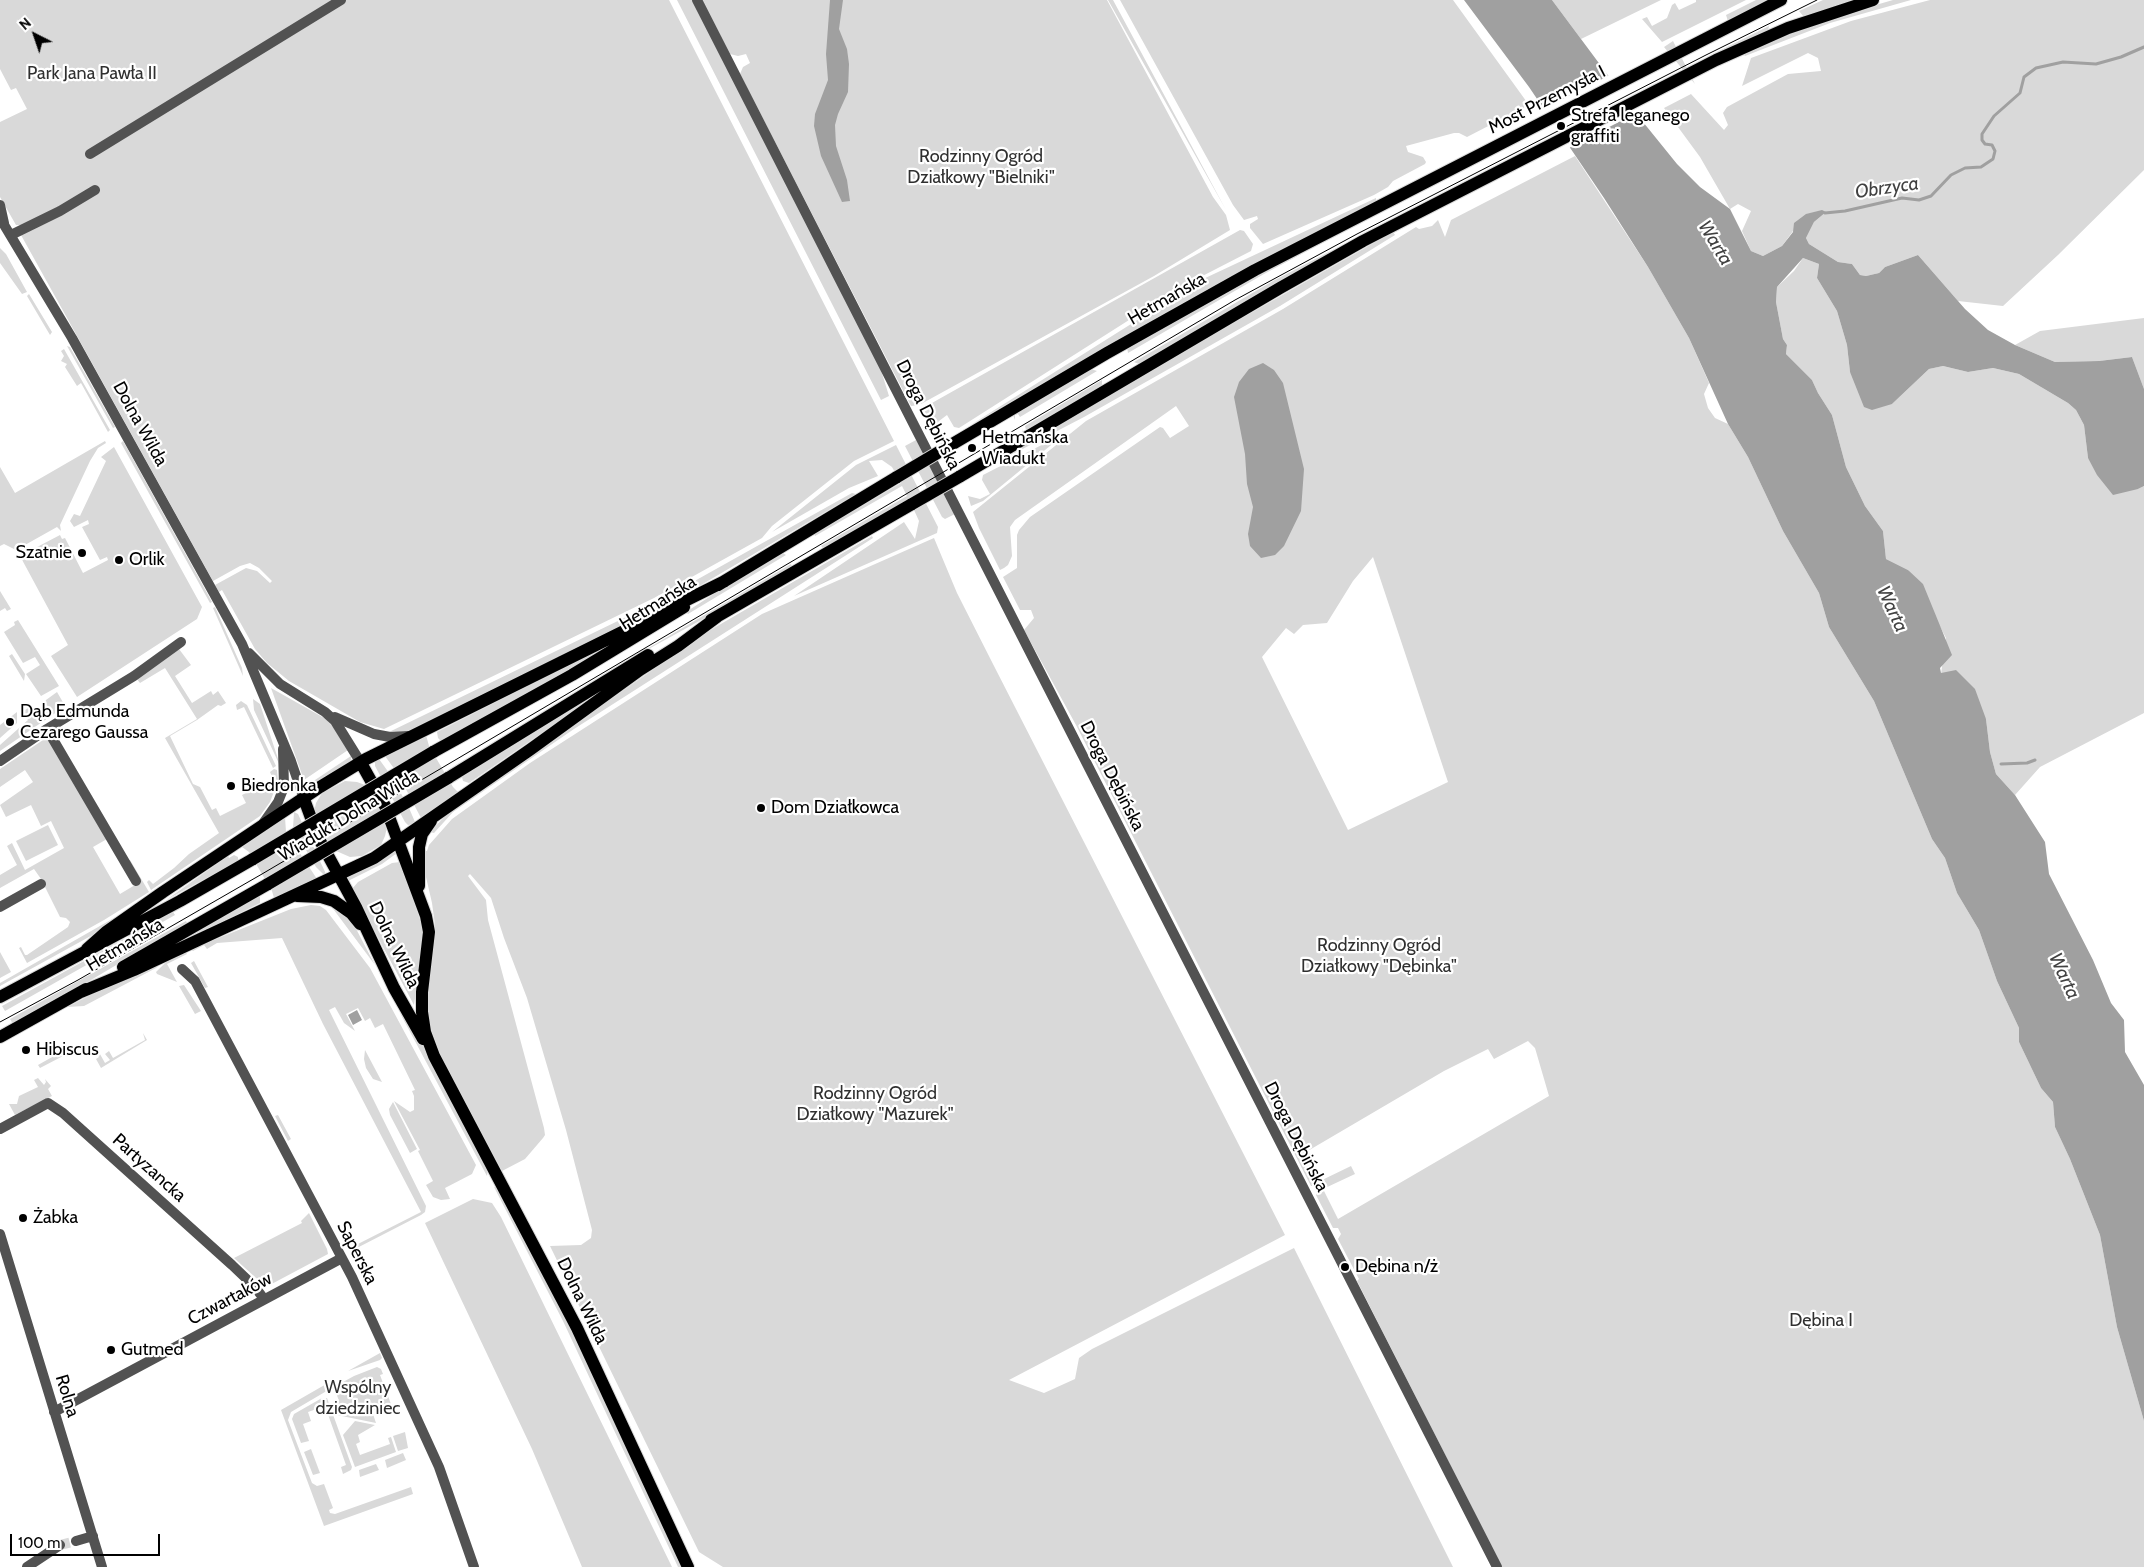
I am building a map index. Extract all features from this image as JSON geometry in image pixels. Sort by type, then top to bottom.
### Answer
[{"type":"main road","name":"Most Przemysła I","points":[[1411,189],[1781,0]]},
{"type":"main road","points":[[80,992],[134,970],[374,858],[717,617],[1289,283],[1422,210],[1710,63],[1788,28],[1873,0]]},
{"type":"main road","name":"Hetmańska","points":[[433,752],[572,676],[898,476],[1215,292],[1411,189]]},
{"type":"main road","points":[[87,949],[106,932],[163,892],[361,763],[725,581]]},
{"type":"main road","name":"Wiadukt Dolna Wilda","points":[[268,884],[448,778],[588,690],[717,617]]},
{"type":"main road","name":"Wiadukt Dolna Wilda","points":[[253,859],[433,752]]},
{"type":"main road","name":"Dolna Wilda","points":[[361,763],[385,806],[426,916],[428,932],[422,992],[423,1021],[434,1056]]},
{"type":"main road","name":"Dolna Wilda","points":[[304,799],[312,827],[339,875],[413,1022],[434,1056],[572,1319],[688,1567]]},
{"type":"main road","points":[[419,896],[418,858],[420,840],[428,824],[442,810]]},
{"type":"main road","name":"Hetmańska","points":[[0,997],[180,901],[253,859]]},
{"type":"main road","name":"Hetmańska","points":[[0,1037],[268,884]]},
{"type":"main road","points":[[290,897],[315,896],[334,901],[351,913],[366,931]]},
{"type":"street","points":[[90,154],[341,0]]},
{"type":"street","name":"Droga Dębińska","points":[[697,0],[1498,1567]]},
{"type":"street","points":[[11,235],[60,211],[95,190]]},
{"type":"street","name":"Dolna Wilda","points":[[0,205],[1,222],[11,235],[72,338],[242,644],[291,761],[304,799]]},
{"type":"street","points":[[0,761],[47,729],[134,676],[182,642]]},
{"type":"street","name":"Dolna Wilda","points":[[242,644],[280,684],[325,712],[339,725],[361,763]]},
{"type":"street","points":[[325,712],[358,729],[374,734],[397,737],[419,733]]},
{"type":"street","points":[[47,729],[136,882]]},
{"type":"street","points":[[254,832],[270,814],[282,794],[285,775],[282,743]]},
{"type":"street","points":[[0,906],[41,884]]},
{"type":"street","name":"Saperska","points":[[182,969],[195,981],[342,1258],[394,1366],[439,1467],[474,1567]]},
{"type":"street","name":"Partyzancka","points":[[0,1128],[48,1103],[63,1113],[232,1265],[264,1298]]},
{"type":"street","name":"Rolna","points":[[0,1234],[102,1567]]},
{"type":"street","name":"Czwartaków","points":[[54,1412],[264,1298],[342,1258]]},
{"type":"street","points":[[76,1541],[93,1536]]},
{"type":"street","points":[[27,1567],[60,1545]]},
{"type":"green space","name":"Park Jana Pawła II","points":[[0,0],[669,0],[894,441],[854,461],[772,526],[762,538],[654,598],[384,729],[360,722],[289,681],[267,663],[255,649],[222,590],[219,592],[215,585],[246,568],[257,571],[270,583],[272,581],[259,568],[250,563],[240,566],[213,581],[21,235],[21,225],[16,225],[0,197],[0,122],[27,109],[16,88],[11,90],[0,69]]},
{"type":"green space","points":[[677,0],[692,0],[880,367],[889,396],[881,400]]},
{"type":"green space","name":"Rodzinny Ogród Działkowy \"Bielniki\"","points":[[702,0],[1107,0],[1213,197],[1226,215],[1230,230],[1154,276],[921,404],[918,398],[920,405],[911,406],[740,74],[743,67],[750,63],[746,54],[738,56],[730,54]]},
{"type":"green space","points":[[1108,0],[1113,0],[1226,210]]},
{"type":"green space","points":[[1120,0],[1453,0],[1529,105],[1467,137],[1454,133],[1406,146],[1408,152],[1423,157],[1426,162],[1425,164],[1393,181],[1388,187],[1374,195],[1263,244],[1250,228],[1250,224],[1258,219],[1257,216],[1244,220],[1233,205]]},
{"type":"green space","points":[[1552,0],[1661,0],[1581,39]]},
{"type":"green space","points":[[1696,0],[1746,0],[1662,42],[1642,19],[1647,17],[1652,26],[1667,18],[1672,5],[1675,3],[1679,10],[1696,2]]},
{"type":"green space","points":[[1756,0],[1769,0],[1728,21],[1726,15]]},
{"type":"green space","points":[[1823,0],[1852,0],[1804,17],[1799,11]]},
{"type":"green space","points":[[1893,0],[1911,0],[1830,23],[1744,55],[1744,53],[1789,34],[1848,13]]},
{"type":"green space","points":[[1930,0],[2144,0],[2144,170],[2003,306],[1958,301],[1918,255],[1885,267],[1879,273],[1866,276],[1860,275],[1852,264],[1838,262],[1809,244],[1806,238],[1814,222],[1826,212],[1793,231],[1782,246],[1763,256],[1751,251],[1742,231],[1751,211],[1738,204],[1730,209],[1700,157],[1664,108],[1691,94],[1724,130],[1728,125],[1723,113],[1727,107],[1788,74],[1821,71],[1818,58],[1808,53],[1742,86],[1751,58],[1851,21]]},
{"type":"green space","points":[[1769,26],[1768,31],[1707,59],[1707,57]]},
{"type":"green space","points":[[1673,41],[1695,84],[1664,47]]},
{"type":"green space","name":"Dębina I","points":[[1575,156],[1648,267],[1689,338],[1709,383],[1704,394],[1708,408],[1715,418],[1728,424],[1748,457],[1783,531],[1819,593],[1829,627],[1874,701],[1932,839],[1945,858],[1957,893],[1979,930],[1997,981],[2019,1028],[2019,1042],[2041,1088],[2053,1102],[2055,1127],[2070,1159],[2100,1235],[2117,1327],[2144,1421],[2144,1567],[1502,1567],[1357,1281],[1359,1279],[1338,1239],[1341,1234],[1338,1228],[1333,1228],[1316,1195],[1318,1191],[1315,1186],[1311,1186],[1076,725],[1024,630],[1034,618],[1031,610],[1020,610],[1003,577],[1017,568],[1017,535],[1030,517],[1160,427],[1163,428],[1170,438],[1189,426],[1176,406],[1015,520],[1010,527],[1012,556],[1008,565],[1000,570],[973,512],[1086,421],[1283,309],[1416,227],[1419,229],[1432,226],[1438,220],[1445,237],[1451,220]],"holes":[[[1373,557],[1448,782],[1348,830],[1262,657],[1286,628],[1294,634],[1303,625],[1327,623],[1353,581]],[[1528,1041],[1535,1048],[1549,1096],[1338,1219],[1323,1189],[1355,1174],[1351,1166],[1320,1181],[1306,1152],[1444,1071],[1488,1049],[1494,1059]]]},
{"type":"green space","points":[[1376,198],[1376,201],[1177,306],[969,426],[1201,280]]},
{"type":"green space","points":[[1419,205],[1139,364],[1134,362],[1273,281]]},
{"type":"green space","points":[[1240,230],[1244,231],[1253,244],[1251,251],[1181,287],[959,428],[954,427],[947,415],[939,421],[934,430],[923,408]]},
{"type":"green space","points":[[1393,232],[1395,235],[1280,306],[1084,417],[988,467],[1235,322]]},
{"type":"green space","points":[[1329,239],[1264,274],[1128,353],[1127,347],[1236,286]]},
{"type":"green space","points":[[0,248],[6,254],[27,292],[22,294],[0,263]]},
{"type":"green space","points":[[1803,258],[1819,264],[1817,278],[1837,311],[1847,345],[1850,372],[1892,404],[1929,369],[1943,366],[1968,372],[1993,368],[2019,374],[2068,403],[2076,410],[2084,425],[2088,458],[2138,489],[2144,486],[2144,713],[2040,767],[2015,795],[1996,774],[1990,752],[1986,719],[1941,674],[1946,638],[1908,570],[1886,559],[1883,531],[1865,506],[1846,467],[1832,415],[1812,380],[1786,354],[1787,345],[1783,339],[1776,302],[1777,287],[1794,271]]},
{"type":"green space","points":[[29,294],[52,332],[50,335],[27,296]]},
{"type":"green space","points":[[2144,318],[2144,389],[2132,357],[2099,361],[2055,362],[2015,345],[2040,331]]},
{"type":"green space","points":[[67,346],[70,347],[115,427],[113,428]]},
{"type":"green space","points":[[64,349],[110,430],[108,432],[81,383],[77,386],[65,367],[67,364],[61,361],[64,356],[61,351]]},
{"type":"green space","points":[[1091,369],[1097,371],[1020,417],[1018,414],[1015,415],[1015,420],[1013,415]]},
{"type":"green space","points":[[1102,380],[1102,387],[1023,433],[1022,428],[1023,431],[1026,430],[1025,426]]},
{"type":"green space","points":[[1067,432],[983,501],[971,506],[968,496],[980,499],[990,494],[982,480],[983,475]]},
{"type":"green space","points":[[916,440],[955,514],[945,519],[942,517],[905,446]]},
{"type":"green space","points":[[105,441],[106,443],[98,448],[90,461],[60,525],[61,531],[57,527],[16,550],[4,544],[0,546],[0,467],[15,493]]},
{"type":"green space","points":[[123,441],[212,602],[210,603],[121,443]]},
{"type":"green space","points":[[896,445],[938,527],[937,533],[794,596],[904,522],[915,539],[919,521],[909,499],[825,550],[821,546],[907,496],[902,486],[815,536],[814,534],[901,483],[892,467],[882,460],[869,461],[878,476],[849,488],[772,532],[856,465]]},
{"type":"green space","points":[[114,447],[202,607],[197,619],[77,697],[51,656],[68,645],[20,556],[60,535],[62,539],[65,538],[83,573],[108,560],[107,557],[100,560],[82,527],[89,524],[88,520],[74,527],[70,521],[74,514],[80,516],[106,461],[101,457]]},
{"type":"green space","points":[[852,493],[856,494],[659,608],[410,731],[387,733],[657,602]]},
{"type":"green space","points":[[872,536],[873,538],[574,729],[453,812],[434,833],[430,832],[448,813],[707,632]]},
{"type":"green space","name":"Rodzinny Ogród Działkowy \"Mazurek\"","points":[[934,538],[957,593],[1285,1235],[1009,1380],[1044,1393],[1075,1379],[1079,1358],[1092,1349],[1294,1248],[1453,1567],[723,1567],[699,1552],[550,1246],[581,1245],[591,1238],[592,1230],[566,1130],[527,998],[491,898],[470,874],[468,876],[486,900],[488,920],[544,1128],[545,1135],[525,1159],[502,1171],[439,1053],[431,1031],[427,1000],[435,925],[422,851],[427,851],[429,845],[452,819],[530,763],[762,614]]},
{"type":"green space","points":[[783,553],[786,555],[688,614],[686,612],[743,575]]},
{"type":"green space","points":[[791,564],[792,567],[734,602],[623,663]]},
{"type":"green space","points":[[0,591],[11,609],[7,611],[5,608],[0,611]]},
{"type":"green space","points":[[215,607],[242,668],[243,676],[213,608]]},
{"type":"green space","points":[[18,620],[59,686],[41,696],[26,674],[40,665],[35,657],[23,663],[4,632],[15,625],[14,622]]},
{"type":"green space","points":[[616,641],[617,643],[441,741],[438,738],[437,732]]},
{"type":"green space","points":[[179,649],[191,665],[175,676],[192,703],[211,691],[213,695],[218,691],[226,703],[221,706],[218,705],[197,720],[170,736],[193,784],[200,787],[212,810],[216,808],[220,816],[246,803],[242,795],[273,779],[270,772],[274,769],[277,770],[278,781],[270,802],[260,816],[151,890],[147,882],[149,880],[153,884],[189,854],[219,833],[165,738],[197,719],[165,668],[140,683],[136,678]]},
{"type":"green space","points":[[12,654],[25,674],[24,681],[9,656]]},
{"type":"green space","points":[[632,671],[469,783],[463,781],[462,777]]},
{"type":"green space","points":[[271,688],[326,719],[348,750],[304,780]]},
{"type":"green space","points":[[57,692],[64,707],[0,751],[0,745],[28,720],[22,712],[28,708],[34,715],[43,707],[46,700]]},
{"type":"green space","points":[[253,699],[260,704],[281,768],[254,710]]},
{"type":"green space","points":[[241,701],[247,705],[276,766],[273,768],[244,707],[237,710],[236,705]]},
{"type":"green space","points":[[17,712],[17,723],[0,738],[0,725]]},
{"type":"green space","points":[[426,735],[429,746],[453,787],[458,792],[421,818],[398,774],[385,756]]},
{"type":"green space","points":[[43,740],[49,740],[107,839],[93,847],[120,894],[140,882],[128,861],[130,860],[149,892],[104,920],[27,963],[19,948],[21,947],[25,955],[27,955],[68,927],[70,922],[66,918],[60,917],[34,869],[0,888],[0,875],[17,865],[7,846],[12,843],[25,870],[64,848],[51,821],[41,826],[31,805],[6,817],[0,805],[33,782],[25,770],[0,787],[0,769]]},
{"type":"green space","points":[[351,756],[351,762],[309,788],[306,786]]},
{"type":"green space","points":[[379,759],[392,777],[409,808],[415,822],[413,824],[408,825],[405,822],[375,766],[375,762]]},
{"type":"green space","points":[[345,781],[365,785],[377,802],[387,827],[381,845],[362,856],[350,857],[334,850],[323,833],[314,812],[316,803],[322,793]]},
{"type":"green space","points":[[294,812],[298,814],[326,874],[324,875],[316,867],[293,828]]},
{"type":"green space","points":[[285,817],[286,832],[317,879],[274,898],[272,891],[249,852],[242,847]]},
{"type":"green space","points":[[48,825],[58,845],[26,861],[16,841]]},
{"type":"green space","points":[[396,849],[397,853],[382,864],[348,881],[346,877]]},
{"type":"green space","points":[[234,855],[238,857],[238,861],[166,900],[228,856],[229,858]]},
{"type":"green space","points":[[400,862],[423,928],[423,944],[414,1005],[352,889],[358,882],[392,863]]},
{"type":"green space","points":[[260,896],[260,903],[187,937]]},
{"type":"green space","points":[[311,905],[320,906],[326,910],[370,968],[476,1165],[472,1174],[445,1188],[450,1199],[441,1200],[433,1197],[426,1185],[433,1181],[418,1151],[420,1150],[394,1101],[410,1112],[414,1110],[412,1091],[415,1090],[383,1024],[375,1028],[370,1018],[365,1021],[358,1008],[346,1014],[355,1031],[344,1023],[335,1007],[329,1010],[426,1206],[425,1212],[421,1215],[353,1250],[352,1247],[421,1212],[323,1024],[282,938],[217,943],[207,949],[204,945],[193,951],[191,949],[291,909]]},
{"type":"green space","points":[[135,906],[98,932],[0,986],[0,983]]},
{"type":"green space","points":[[331,906],[335,906],[353,923],[375,965]]},
{"type":"green space","points":[[173,912],[175,915],[5,1011],[2,1006]]},
{"type":"green space","points":[[186,921],[187,923],[59,999],[13,1024],[10,1019]]},
{"type":"green space","points":[[185,951],[187,954],[167,964],[177,982],[157,974],[156,972],[169,959]]},
{"type":"green space","points":[[0,952],[11,972],[0,978]]},
{"type":"green space","points":[[168,956],[156,968],[84,1006],[67,1007]]},
{"type":"green space","points":[[194,961],[208,987],[205,988],[191,963]]},
{"type":"green space","points":[[184,985],[201,1011],[195,1014],[179,986]]},
{"type":"green space","points":[[400,1013],[415,1032],[430,1058],[488,1170],[487,1176]]},
{"type":"green space","points":[[143,1033],[147,1040],[101,1068],[96,1059],[99,1057],[93,1049],[96,1047],[105,1063],[110,1060],[105,1054],[109,1051],[113,1058],[145,1040]]},
{"type":"green space","points":[[365,1050],[382,1082],[373,1079],[366,1068]]},
{"type":"green space","points":[[61,1052],[63,1056],[40,1068],[38,1065]]},
{"type":"green space","points":[[38,1078],[44,1085],[45,1079],[51,1086],[48,1089],[52,1096],[15,1115],[9,1104],[17,1104],[19,1096],[38,1087],[34,1080]]},
{"type":"green space","points":[[393,1102],[417,1149],[410,1153],[390,1115],[389,1109]]},
{"type":"green space","points":[[278,1115],[291,1139],[288,1141],[275,1116]]},
{"type":"green space","points":[[494,1187],[497,1188],[569,1325],[682,1567],[678,1567],[563,1321]]},
{"type":"green space","points":[[473,1199],[492,1203],[501,1217],[672,1567],[582,1567],[532,1449],[425,1223]]},
{"type":"green space","points":[[309,1213],[328,1254],[266,1287],[234,1258],[302,1223],[301,1221]]},
{"type":"green space","points":[[380,1353],[382,1358],[380,1360],[348,1371]]},
{"type":"green space","name":"Wspólny dziedziniec","points":[[377,1367],[381,1369],[383,1374],[380,1375],[391,1404],[372,1411],[376,1423],[337,1415],[332,1404],[339,1401],[334,1387],[354,1376]]},
{"type":"green space","points":[[328,1383],[330,1389],[291,1412],[288,1420],[312,1483],[317,1486],[324,1484],[333,1508],[329,1510],[330,1513],[335,1514],[411,1487],[413,1494],[324,1526],[281,1410]]},
{"type":"green space","points":[[322,1398],[327,1398],[352,1467],[351,1470],[343,1474],[341,1467],[346,1465],[325,1406],[308,1412],[311,1421],[303,1424],[309,1441],[301,1443],[292,1419],[294,1414]]},
{"type":"green space","points":[[355,1421],[375,1425],[358,1435],[360,1442],[356,1444],[360,1455],[390,1444],[388,1438],[391,1437],[396,1452],[355,1467],[343,1435]]},
{"type":"green space","points":[[405,1432],[408,1448],[398,1451],[393,1436]]},
{"type":"green space","points":[[311,1449],[320,1473],[313,1475],[304,1452]]},
{"type":"green space","points":[[403,1453],[406,1460],[387,1468],[385,1460]]},
{"type":"green space","points":[[376,1464],[379,1470],[360,1477],[359,1470]]},
{"type":"water","points":[[830,0],[843,0],[839,29],[847,49],[849,64],[848,92],[835,125],[836,146],[847,180],[850,201],[842,202],[821,156],[814,126],[815,114],[828,80],[826,54]]},
{"type":"water","name":"Warta","points":[[1464,0],[1552,0],[1639,117],[1677,164],[1700,187],[1730,209],[1751,251],[1763,256],[1782,246],[1793,232],[1794,223],[1806,214],[1822,210],[1826,212],[1814,222],[1806,238],[1809,244],[1838,262],[1852,264],[1860,275],[1866,276],[1879,273],[1885,267],[1918,255],[1965,309],[1988,330],[2015,345],[2055,362],[2099,361],[2132,357],[2144,389],[2144,486],[2113,495],[2097,475],[2088,458],[2084,425],[2076,410],[2068,403],[2019,374],[1993,368],[1968,372],[1943,366],[1929,369],[1892,404],[1872,410],[1864,407],[1850,372],[1847,345],[1837,311],[1817,278],[1819,264],[1803,258],[1777,287],[1776,302],[1783,339],[1787,345],[1786,354],[1812,380],[1832,415],[1846,467],[1865,506],[1883,531],[1886,559],[1908,570],[1923,584],[1952,655],[1940,668],[1941,673],[1956,670],[1975,689],[1986,719],[1990,752],[1996,774],[2015,795],[2045,842],[2049,874],[2093,960],[2111,1003],[2124,1020],[2125,1052],[2144,1085],[2144,1421],[2117,1327],[2100,1235],[2070,1159],[2055,1127],[2053,1102],[2041,1088],[2019,1042],[2019,1028],[1997,981],[1979,930],[1957,893],[1945,858],[1932,839],[1874,701],[1829,627],[1819,593],[1783,531],[1748,457],[1728,424],[1689,338],[1648,267],[1529,87]]},
{"type":"water","points":[[1263,363],[1274,370],[1283,383],[1304,469],[1301,511],[1284,546],[1275,555],[1261,558],[1250,546],[1248,534],[1253,507],[1247,484],[1245,454],[1234,397],[1239,382],[1249,369]]},
{"type":"water","points":[[357,1010],[362,1020],[353,1025],[348,1015]]},
{"type":"pier","points":[[1610,75],[1638,112],[1567,149],[1541,110]]},
{"type":"waterway","name":"Obrzyca","points":[[1825,213],[1845,211],[1902,198],[1919,200],[1931,196],[1951,175],[1965,168],[1981,167],[1993,159],[1995,151],[1992,145],[1985,144],[1982,140],[1982,134],[1994,116],[2020,93],[2024,77],[2036,68],[2063,62],[2096,64],[2121,57],[2144,47]]},
{"type":"waterway","points":[[2001,764],[2027,763],[2035,760]]},
{"type":"tunnel","points":[[60,1545],[76,1541]]},
{"type":"tram line","points":[[0,1022],[78,980],[262,874],[1235,300],[1357,234],[1817,0]]},
{"type":"place","name":"Strefa leganego graffiti","points":[[1561,126]]},
{"type":"place","name":"Hetmańska Wiadukt","points":[[972,448]]},
{"type":"place","name":"Szatnie","points":[[82,553]]},
{"type":"place","name":"Orlik","points":[[119,560]]},
{"type":"place","name":"Dąb Edmunda Cezarego Gaussa","points":[[10,722]]},
{"type":"place","name":"Biedronka","points":[[231,786]]},
{"type":"place","name":"Dom Działkowca","points":[[761,808]]},
{"type":"place","name":"Hibiscus","points":[[26,1050]]},
{"type":"place","name":"Żabka","points":[[23,1218]]},
{"type":"place","name":"Dębina n/ż","points":[[1345,1267]]},
{"type":"place","name":"Gutmed","points":[[111,1350]]},
{"type":"park label","name":"Rodzinny Ogród Działkowy \"Dębinka\"","points":[[1379,956]]}]
